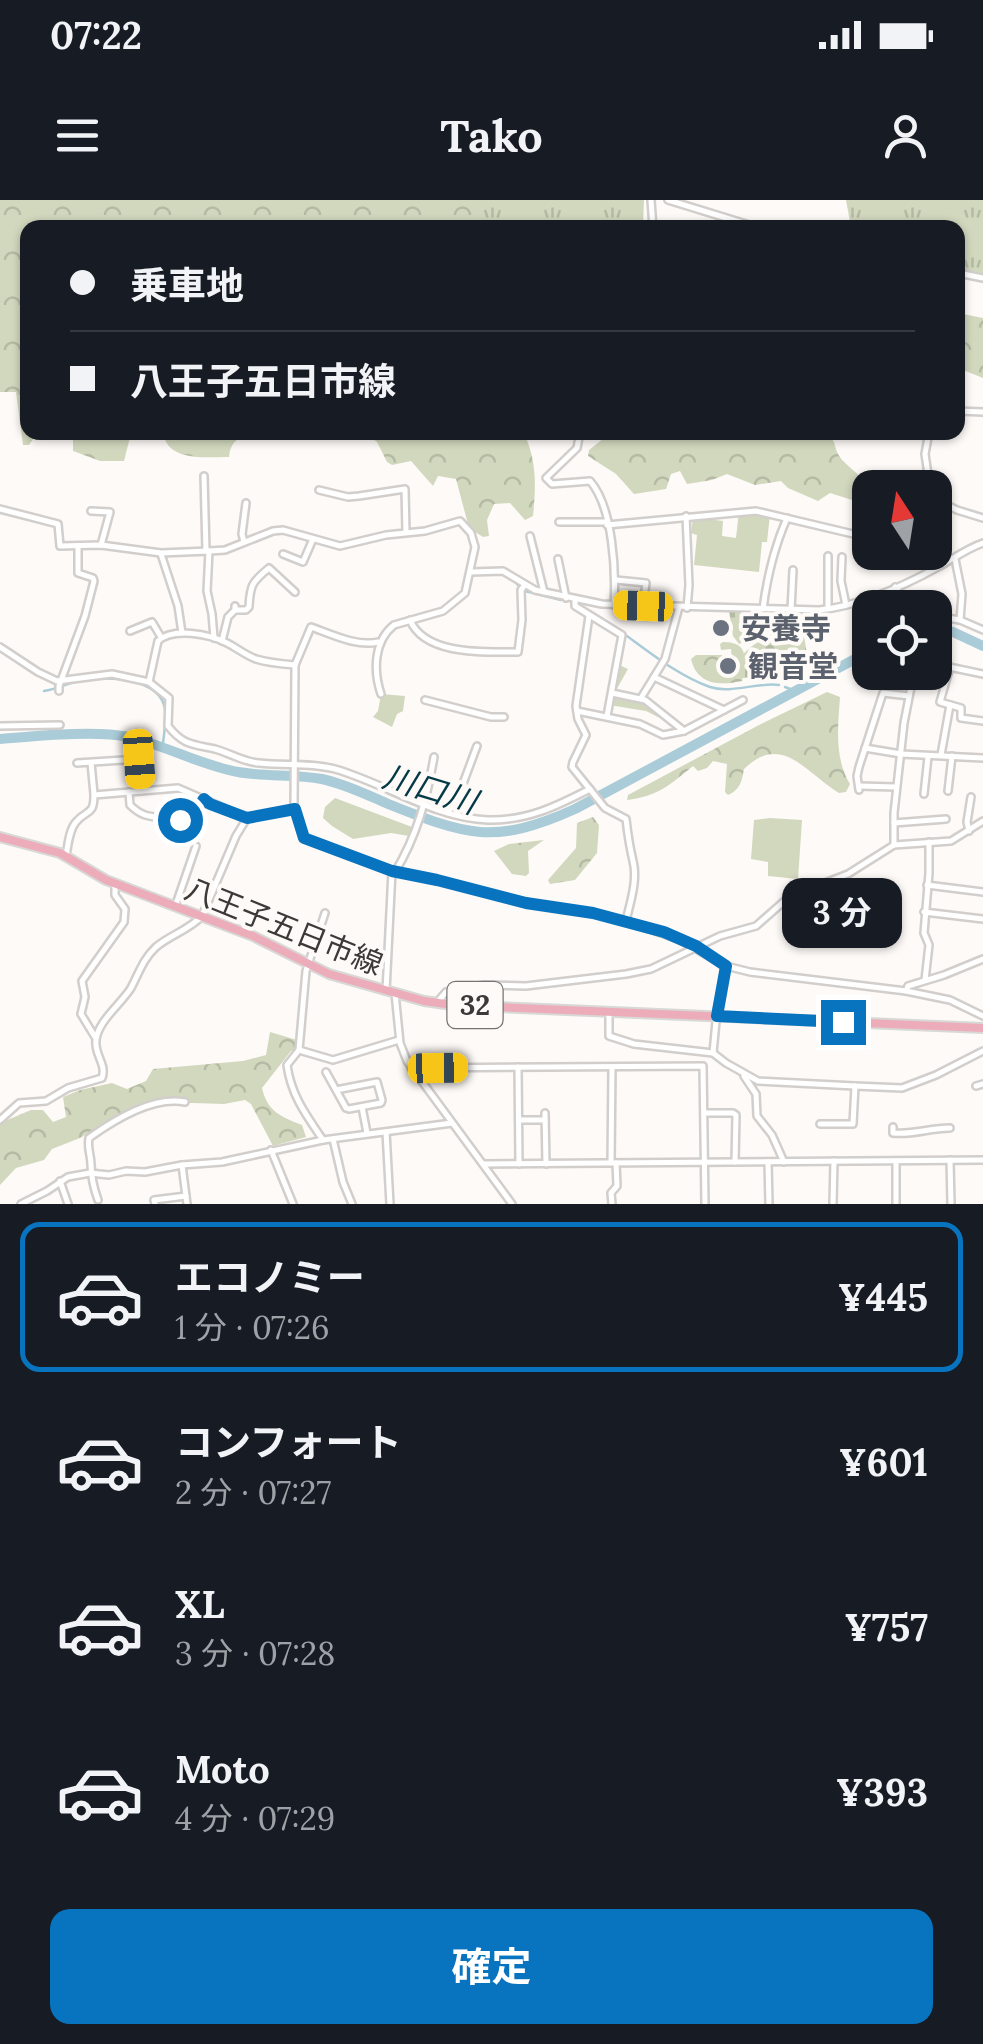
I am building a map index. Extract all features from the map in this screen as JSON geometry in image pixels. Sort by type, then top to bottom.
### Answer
[{"type":"main road","name":"八王子五日市線","points":[[0,836],[66,856],[114,884],[258,938],[329,974],[439,1004],[983,1028]]},
{"type":"street","points":[[668,200],[733,220]]},
{"type":"street","points":[[578,440],[577,448],[546,478],[552,484],[592,483],[603,504],[607,524],[616,580],[614,605]]},
{"type":"street","points":[[927,470],[928,440]]},
{"type":"street","points":[[204,476],[207,590],[214,638]]},
{"type":"street","points":[[320,490],[348,496],[405,490],[406,532]]},
{"type":"street","points":[[244,542],[246,503]]},
{"type":"street","points":[[952,507],[983,518]]},
{"type":"street","points":[[0,508],[58,524],[60,546],[101,545],[161,552],[225,550],[283,530],[340,546],[424,532],[460,520],[474,542],[465,593],[443,611],[390,626],[378,642],[376,676],[381,694]]},
{"type":"street","points":[[91,510],[110,512],[101,545]]},
{"type":"street","points":[[559,522],[607,524],[756,511],[852,534]]},
{"type":"street","points":[[641,698],[664,661],[689,584],[686,516]]},
{"type":"street","points":[[763,609],[767,576],[787,518]]},
{"type":"street","points":[[530,536],[544,593]]},
{"type":"street","points":[[283,554],[303,562],[313,538]]},
{"type":"street","points":[[960,620],[962,594],[954,558],[983,543]]},
{"type":"street","points":[[60,686],[94,581],[78,574],[78,546]]},
{"type":"street","points":[[161,552],[182,633]]},
{"type":"street","points":[[828,556],[828,609]]},
{"type":"street","points":[[842,557],[846,605]]},
{"type":"street","points":[[558,559],[566,598]]},
{"type":"street","points":[[222,641],[228,617],[235,608],[246,610],[254,580],[270,568],[295,592]]},
{"type":"street","points":[[470,572],[499,570],[523,588],[602,604],[791,610],[846,605],[930,570]]},
{"type":"street","points":[[791,610],[793,570]]},
{"type":"street","points":[[616,580],[646,583],[643,606]]},
{"type":"street","points":[[410,620],[420,634],[455,649],[518,652],[523,588]]},
{"type":"street","points":[[574,600],[575,606],[622,635],[607,716]]},
{"type":"street","points":[[602,604],[594,617],[577,711],[586,735],[572,767],[604,806],[626,819],[628,848],[634,862],[626,921]]},
{"type":"street","points":[[952,619],[983,630]]},
{"type":"street","points":[[130,631],[152,622],[161,636]]},
{"type":"street","points":[[378,642],[354,641],[311,627],[295,665],[295,809],[304,838],[393,872],[526,903],[593,913],[664,932],[726,966],[906,991],[950,1000],[983,1016]]},
{"type":"street","points":[[161,636],[182,633],[214,638],[258,660],[295,665]]},
{"type":"street","points":[[149,682],[161,636]]},
{"type":"street","points":[[0,647],[60,686],[103,674],[149,682],[169,698],[168,726],[184,742],[253,762],[324,766],[448,814],[481,819],[519,818],[562,804],[591,789]]},
{"type":"street","points":[[952,667],[983,674]]},
{"type":"street","points":[[654,677],[724,710]]},
{"type":"street","points":[[894,844],[910,690]]},
{"type":"street","points":[[943,690],[940,702],[961,708],[961,718],[983,721]]},
{"type":"street","points":[[612,693],[641,698],[684,731]]},
{"type":"street","points":[[897,787],[859,788],[857,776],[883,693],[909,696]]},
{"type":"street","points":[[425,700],[504,718]]},
{"type":"street","points":[[577,711],[640,724],[662,734],[684,731],[744,700]]},
{"type":"street","points":[[940,755],[950,705]]},
{"type":"street","points":[[0,726],[60,725]]},
{"type":"street","points":[[448,814],[477,746]]},
{"type":"street","points":[[865,748],[928,757],[983,758]]},
{"type":"street","points":[[948,791],[952,756]]},
{"type":"street","points":[[434,757],[425,805],[393,872],[390,992],[400,1040],[411,1068],[512,1204]]},
{"type":"street","points":[[924,794],[928,757]]},
{"type":"street","points":[[76,763],[139,759],[141,791]]},
{"type":"street","points":[[66,856],[73,826],[94,807],[90,763]]},
{"type":"street","points":[[94,795],[178,788],[247,818],[295,809]]},
{"type":"street","points":[[129,792],[130,805],[142,816],[164,816],[177,822],[196,812],[204,799]]},
{"type":"street","points":[[969,830],[971,797]]},
{"type":"street","points":[[96,1038],[131,988],[146,957],[202,916],[247,818]]},
{"type":"street","points":[[894,824],[946,819]]},
{"type":"street","points":[[439,1004],[446,992],[484,985],[526,986],[650,969],[720,936],[756,926],[789,897],[848,874],[894,844],[951,841],[983,821]]},
{"type":"street","points":[[925,980],[929,842]]},
{"type":"street","points":[[175,906],[196,846]]},
{"type":"street","points":[[0,1120],[19,1103],[46,1101],[68,1088],[102,1078],[104,1071],[96,1038],[81,1014],[85,997],[82,982],[124,922],[125,909],[115,895],[114,884]]},
{"type":"street","points":[[926,885],[983,892]]},
{"type":"street","points":[[924,912],[983,919]]},
{"type":"street","points":[[323,1140],[296,1101],[287,1065],[299,1050],[305,979],[325,913]]},
{"type":"street","points":[[906,991],[908,986],[983,959]]},
{"type":"street","points":[[713,1053],[726,966]]},
{"type":"street","points":[[609,1012],[609,1036],[642,1046],[713,1053],[758,1081],[902,1088],[983,1051]]},
{"type":"street","points":[[299,1050],[333,1060],[400,1040]]},
{"type":"street","points":[[411,1068],[703,1066],[706,1204]]},
{"type":"street","points":[[518,1067],[519,1164]]},
{"type":"street","points":[[612,1067],[617,1186],[611,1192],[612,1204]]},
{"type":"street","points":[[326,1072],[336,1090],[346,1108],[381,1103],[377,1082],[336,1090]]},
{"type":"street","points":[[742,1072],[756,1094],[757,1116],[772,1134],[784,1162]]},
{"type":"street","points":[[820,1124],[853,1124],[854,1086]]},
{"type":"street","points":[[98,1200],[90,1173],[90,1138],[145,1108],[174,1100],[185,1102]]},
{"type":"street","points":[[362,1107],[367,1134]]},
{"type":"street","points":[[704,1113],[736,1115],[735,1162]]},
{"type":"street","points":[[518,1120],[545,1116],[546,1164]]},
{"type":"street","points":[[20,1204],[60,1181],[90,1173],[109,1176],[222,1162],[323,1140],[452,1123]]},
{"type":"street","points":[[893,1127],[894,1133],[912,1135],[931,1128],[950,1128]]},
{"type":"street","points":[[386,1132],[390,1204]]},
{"type":"street","points":[[333,1139],[352,1204]]},
{"type":"street","points":[[271,1150],[293,1204]]},
{"type":"street","points":[[950,1160],[952,1204]]},
{"type":"street","points":[[483,1164],[983,1160]]},
{"type":"street","points":[[833,1204],[834,1161]]},
{"type":"street","points":[[896,1161],[896,1204]]},
{"type":"street","points":[[768,1162],[769,1204]]},
{"type":"street","points":[[155,1204],[154,1200],[187,1200],[182,1165]]},
{"type":"street","points":[[60,1181],[68,1204]]},
{"type":"green space","points":[[0,200],[465,200],[485,220],[20,220],[20,422],[16,392],[0,392]]},
{"type":"green space","points":[[454,200],[644,200],[643,220],[474,220]]},
{"type":"green space","points":[[846,200],[983,200],[983,276],[965,272],[965,220],[850,220]]},
{"type":"green space","points":[[965,314],[983,318],[983,378],[965,371]]},
{"type":"green space","points":[[73,440],[130,440],[124,461],[100,461],[73,451]]},
{"type":"green space","points":[[237,440],[229,457],[189,456],[166,442]]},
{"type":"green space","points":[[374,440],[526,440],[535,474],[533,516],[525,520],[510,503],[494,504],[487,520],[489,536],[483,537],[469,528],[456,479],[438,476],[433,486],[411,461],[392,465],[387,462]]},
{"type":"green space","points":[[602,440],[832,440],[839,456],[853,470],[852,500],[830,493],[818,501],[781,481],[755,485],[727,474],[687,484],[680,471],[671,474],[666,489],[634,494],[616,474],[588,456],[589,450]]},
{"type":"green space","points":[[739,511],[770,514],[759,572],[694,565],[697,535],[691,533],[693,517],[723,521],[722,536],[736,538]]},
{"type":"green space","points":[[729,611],[798,612],[799,616],[739,644],[733,636]]},
{"type":"green space","points":[[802,624],[809,666],[790,676],[780,673],[737,679],[732,664],[741,662],[740,658],[752,646]]},
{"type":"green space","points":[[723,642],[742,649],[742,681],[710,682],[694,668],[691,659],[696,655],[722,655],[720,664],[728,668],[731,649],[721,650]]},
{"type":"green space","points":[[617,664],[628,669],[615,692],[641,698],[661,712],[658,717],[609,705]]},
{"type":"green space","points":[[827,692],[840,697],[838,742],[841,764],[850,784],[846,792],[839,793],[793,760],[770,754],[744,769],[740,785],[728,795],[727,764],[713,761],[698,771],[693,766],[655,792],[627,800],[628,795]]},
{"type":"green space","points":[[381,694],[405,696],[403,711],[397,714],[392,727],[373,717]]},
{"type":"green space","points":[[335,798],[412,827],[409,836],[391,833],[353,839],[323,818],[325,807]]},
{"type":"green space","points":[[593,817],[599,825],[597,853],[575,880],[550,884],[548,880],[576,848],[577,823]]},
{"type":"green space","points":[[754,820],[802,820],[798,879],[768,876],[768,862],[751,859]]},
{"type":"green space","points":[[544,840],[528,851],[526,876],[512,874],[494,851],[509,844]]},
{"type":"green space","points":[[270,1032],[297,1040],[296,1050],[291,1051],[262,1088],[264,1096],[276,1112],[302,1125],[306,1137],[273,1146],[251,1104],[245,1100],[224,1104],[161,1102],[52,1149],[44,1160],[16,1168],[0,1185],[0,1123],[31,1110],[43,1110],[53,1122],[66,1117],[63,1097],[112,1083],[127,1089],[146,1081],[153,1069],[243,1061],[266,1055]]},
{"type":"waterway","points":[[517,584],[525,591],[561,600]]},
{"type":"waterway","points":[[579,605],[676,671],[710,687],[779,685]]},
{"type":"waterway","name":"川口川","points":[[952,632],[983,646]]},
{"type":"waterway","name":"川口川","points":[[0,739],[83,734],[129,737],[224,769],[322,779],[438,823],[500,832],[547,821],[575,809],[852,661]]},
{"type":"waterway","points":[[44,691],[92,679],[143,685],[161,698],[165,709],[162,748]]},
{"type":"waterway","points":[[785,687],[796,691]]},
{"type":"place","name":"安養寺","points":[[721,628]]},
{"type":"place","name":"観音堂","points":[[728,666]]},
{"type":"route","points":[[180,820],[196,812],[204,799],[247,818],[295,809],[304,838],[392,871],[526,903],[607,916],[664,932],[696,946],[726,966],[717,1016],[843,1022]]}]
